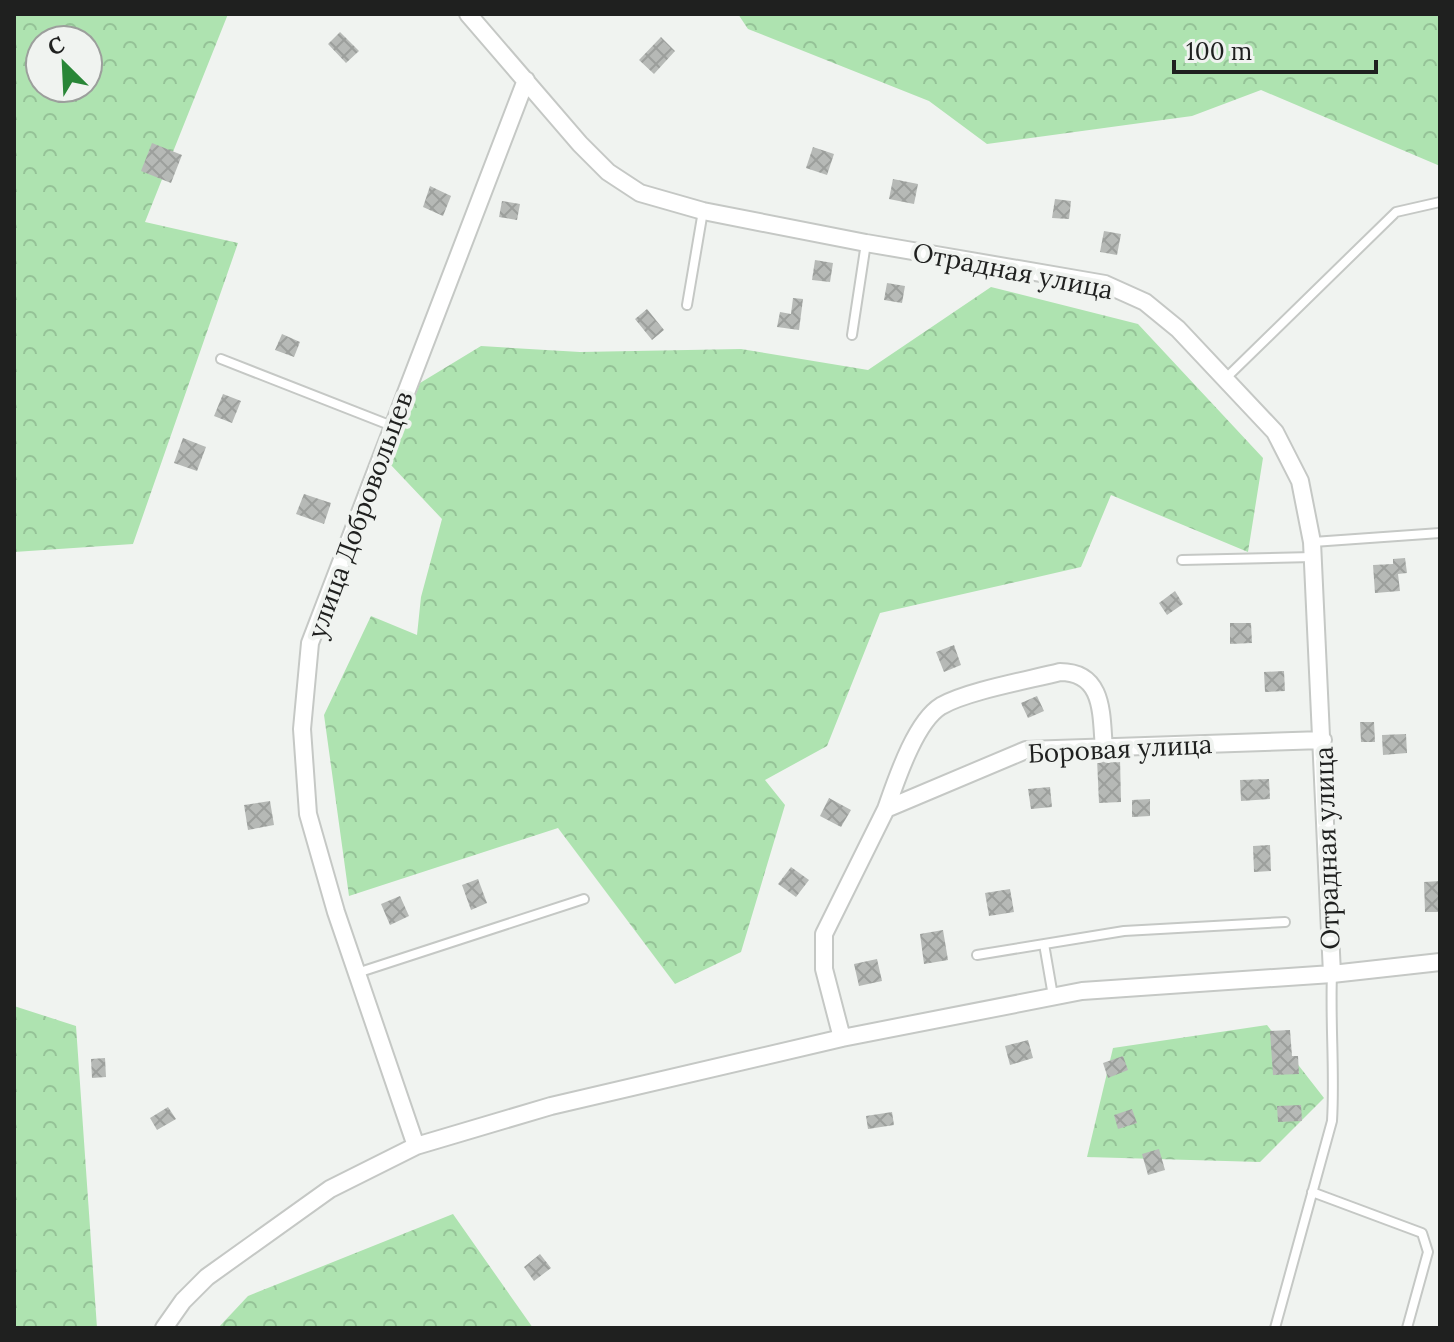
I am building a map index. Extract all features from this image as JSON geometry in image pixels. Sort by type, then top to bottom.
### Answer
[{"type":"street","name":"Отрадная улица","points":[[468,14],[580,144],[608,172],[640,193],[703,211],[866,243],[1105,284],[1145,302],[1178,329],[1275,432],[1300,481],[1312,550],[1332,974]]},
{"type":"street","name":"улица Добровольцев","points":[[416,1146],[357,973],[308,814],[302,729],[310,643],[526,80]]},
{"type":"street","points":[[842,1038],[824,969],[824,934],[886,809],[905,757],[939,707],[1060,672],[1076,672],[1093,686],[1100,704],[1104,749]]},
{"type":"street","name":"Боровая улица","points":[[886,809],[1026,750],[1323,740]]},
{"type":"street","points":[[164,1328],[183,1301],[207,1277],[330,1189],[416,1146],[551,1106],[842,1038],[1082,991],[1332,974],[1440,962]]},
{"type":"lane","points":[[1226,378],[1396,212],[1440,202]]},
{"type":"lane","points":[[687,305],[703,211]]},
{"type":"lane","points":[[852,335],[866,243]]},
{"type":"lane","points":[[221,359],[392,426]]},
{"type":"lane","points":[[1182,560],[1312,550],[1440,533]]},
{"type":"lane","points":[[357,973],[584,899]]},
{"type":"lane","points":[[977,955],[1124,931],[1285,922]]},
{"type":"lane","points":[[1044,944],[1053,996]]},
{"type":"lane","points":[[1275,1328],[1332,1121],[1332,974]]},
{"type":"lane","points":[[1312,1192],[1422,1233],[1428,1252],[1407,1328]]},
{"type":"green space","points":[[14,14],[228,14],[145,222],[238,243],[133,544],[14,552]]},
{"type":"green space","points":[[738,14],[1440,14],[1440,166],[1261,90],[1192,116],[987,144],[929,101],[748,29]]},
{"type":"green space","points":[[991,287],[1138,324],[1263,458],[1248,552],[1111,495],[1081,567],[880,613],[827,746],[765,780],[785,805],[741,952],[675,984],[558,828],[349,896],[324,715],[371,616],[417,635],[421,597],[442,519],[390,464],[420,383],[481,346],[580,352],[741,349],[868,370]]},
{"type":"green space","points":[[14,1006],[76,1026],[97,1328],[14,1328]]},
{"type":"green space","points":[[1267,1025],[1324,1098],[1260,1162],[1087,1157],[1113,1048]]},
{"type":"green space","points":[[453,1214],[533,1328],[218,1328],[248,1296]]},
{"type":"building","points":[[340,32],[359,51],[346,63],[328,44]]},
{"type":"building","points":[[661,37],[675,51],[654,74],[639,60]]},
{"type":"building","points":[[152,143],[182,155],[171,183],[141,171]]},
{"type":"building","points":[[813,147],[834,154],[827,175],[806,168]]},
{"type":"building","points":[[893,179],[918,184],[914,204],[889,199]]},
{"type":"building","points":[[430,186],[451,196],[443,216],[423,207]]},
{"type":"building","points":[[1055,199],[1071,201],[1069,219],[1052,218]]},
{"type":"building","points":[[502,201],[520,204],[517,220],[499,217]]},
{"type":"building","points":[[1104,231],[1121,234],[1117,255],[1100,252]]},
{"type":"building","points":[[815,260],[833,263],[830,282],[812,280]]},
{"type":"building","points":[[887,283],[905,286],[902,303],[884,300]]},
{"type":"building","points":[[793,298],[803,299],[799,330],[777,327],[780,312],[791,314]]},
{"type":"building","points":[[647,309],[664,330],[652,340],[635,319]]},
{"type":"building","points":[[282,334],[300,342],[294,357],[275,350]]},
{"type":"building","points":[[223,394],[241,401],[232,423],[214,416]]},
{"type":"building","points":[[183,438],[206,447],[197,471],[174,463]]},
{"type":"building","points":[[304,494],[331,503],[324,524],[296,514]]},
{"type":"building","points":[[1405,558],[1407,573],[1398,574],[1400,591],[1375,593],[1373,565],[1393,564],[1393,559]]},
{"type":"building","points":[[1175,591],[1183,604],[1167,615],[1159,603]]},
{"type":"building","points":[[1230,623],[1251,623],[1252,643],[1230,644]]},
{"type":"building","points":[[954,645],[961,665],[944,672],[936,652]]},
{"type":"building","points":[[1284,671],[1285,691],[1265,692],[1264,672]]},
{"type":"building","points":[[1037,696],[1044,711],[1028,718],[1021,703]]},
{"type":"building","points":[[1360,722],[1374,722],[1375,742],[1361,742]]},
{"type":"building","points":[[1406,734],[1407,753],[1383,755],[1382,735]]},
{"type":"building","points":[[1120,758],[1121,802],[1099,803],[1097,759]]},
{"type":"building","points":[[1269,779],[1270,799],[1241,801],[1240,780]]},
{"type":"building","points":[[1050,787],[1052,807],[1031,809],[1028,789]]},
{"type":"building","points":[[829,798],[851,810],[841,827],[820,816]]},
{"type":"building","points":[[1150,799],[1150,816],[1132,817],[1132,800]]},
{"type":"building","points":[[270,801],[274,825],[248,830],[244,805]]},
{"type":"building","points":[[1270,845],[1271,871],[1254,872],[1253,846]]},
{"type":"building","points":[[791,867],[809,880],[796,897],[778,884]]},
{"type":"building","points":[[478,879],[487,903],[471,910],[462,885]]},
{"type":"building","points":[[1440,881],[1440,912],[1425,912],[1424,882]]},
{"type":"building","points":[[1010,889],[1014,912],[989,916],[985,893]]},
{"type":"building","points":[[400,896],[409,916],[390,925],[381,904]]},
{"type":"building","points":[[943,930],[948,960],[924,964],[920,934]]},
{"type":"building","points":[[877,959],[882,981],[859,986],[854,964]]},
{"type":"building","points":[[1290,1030],[1292,1056],[1298,1056],[1299,1074],[1273,1075],[1270,1031]]},
{"type":"building","points":[[1028,1040],[1033,1058],[1010,1065],[1005,1046]]},
{"type":"building","points":[[1123,1056],[1128,1070],[1108,1078],[1103,1063]]},
{"type":"building","points":[[105,1058],[106,1077],[92,1078],[91,1059]]},
{"type":"building","points":[[1301,1105],[1302,1121],[1278,1122],[1277,1106]]},
{"type":"building","points":[[168,1107],[176,1119],[157,1130],[150,1118]]},
{"type":"building","points":[[1132,1109],[1137,1123],[1118,1129],[1114,1115]]},
{"type":"building","points":[[892,1112],[894,1125],[868,1129],[866,1116]]},
{"type":"building","points":[[1159,1149],[1165,1170],[1148,1175],[1142,1154]]},
{"type":"building","points":[[540,1254],[551,1268],[534,1281],[524,1267]]}]
